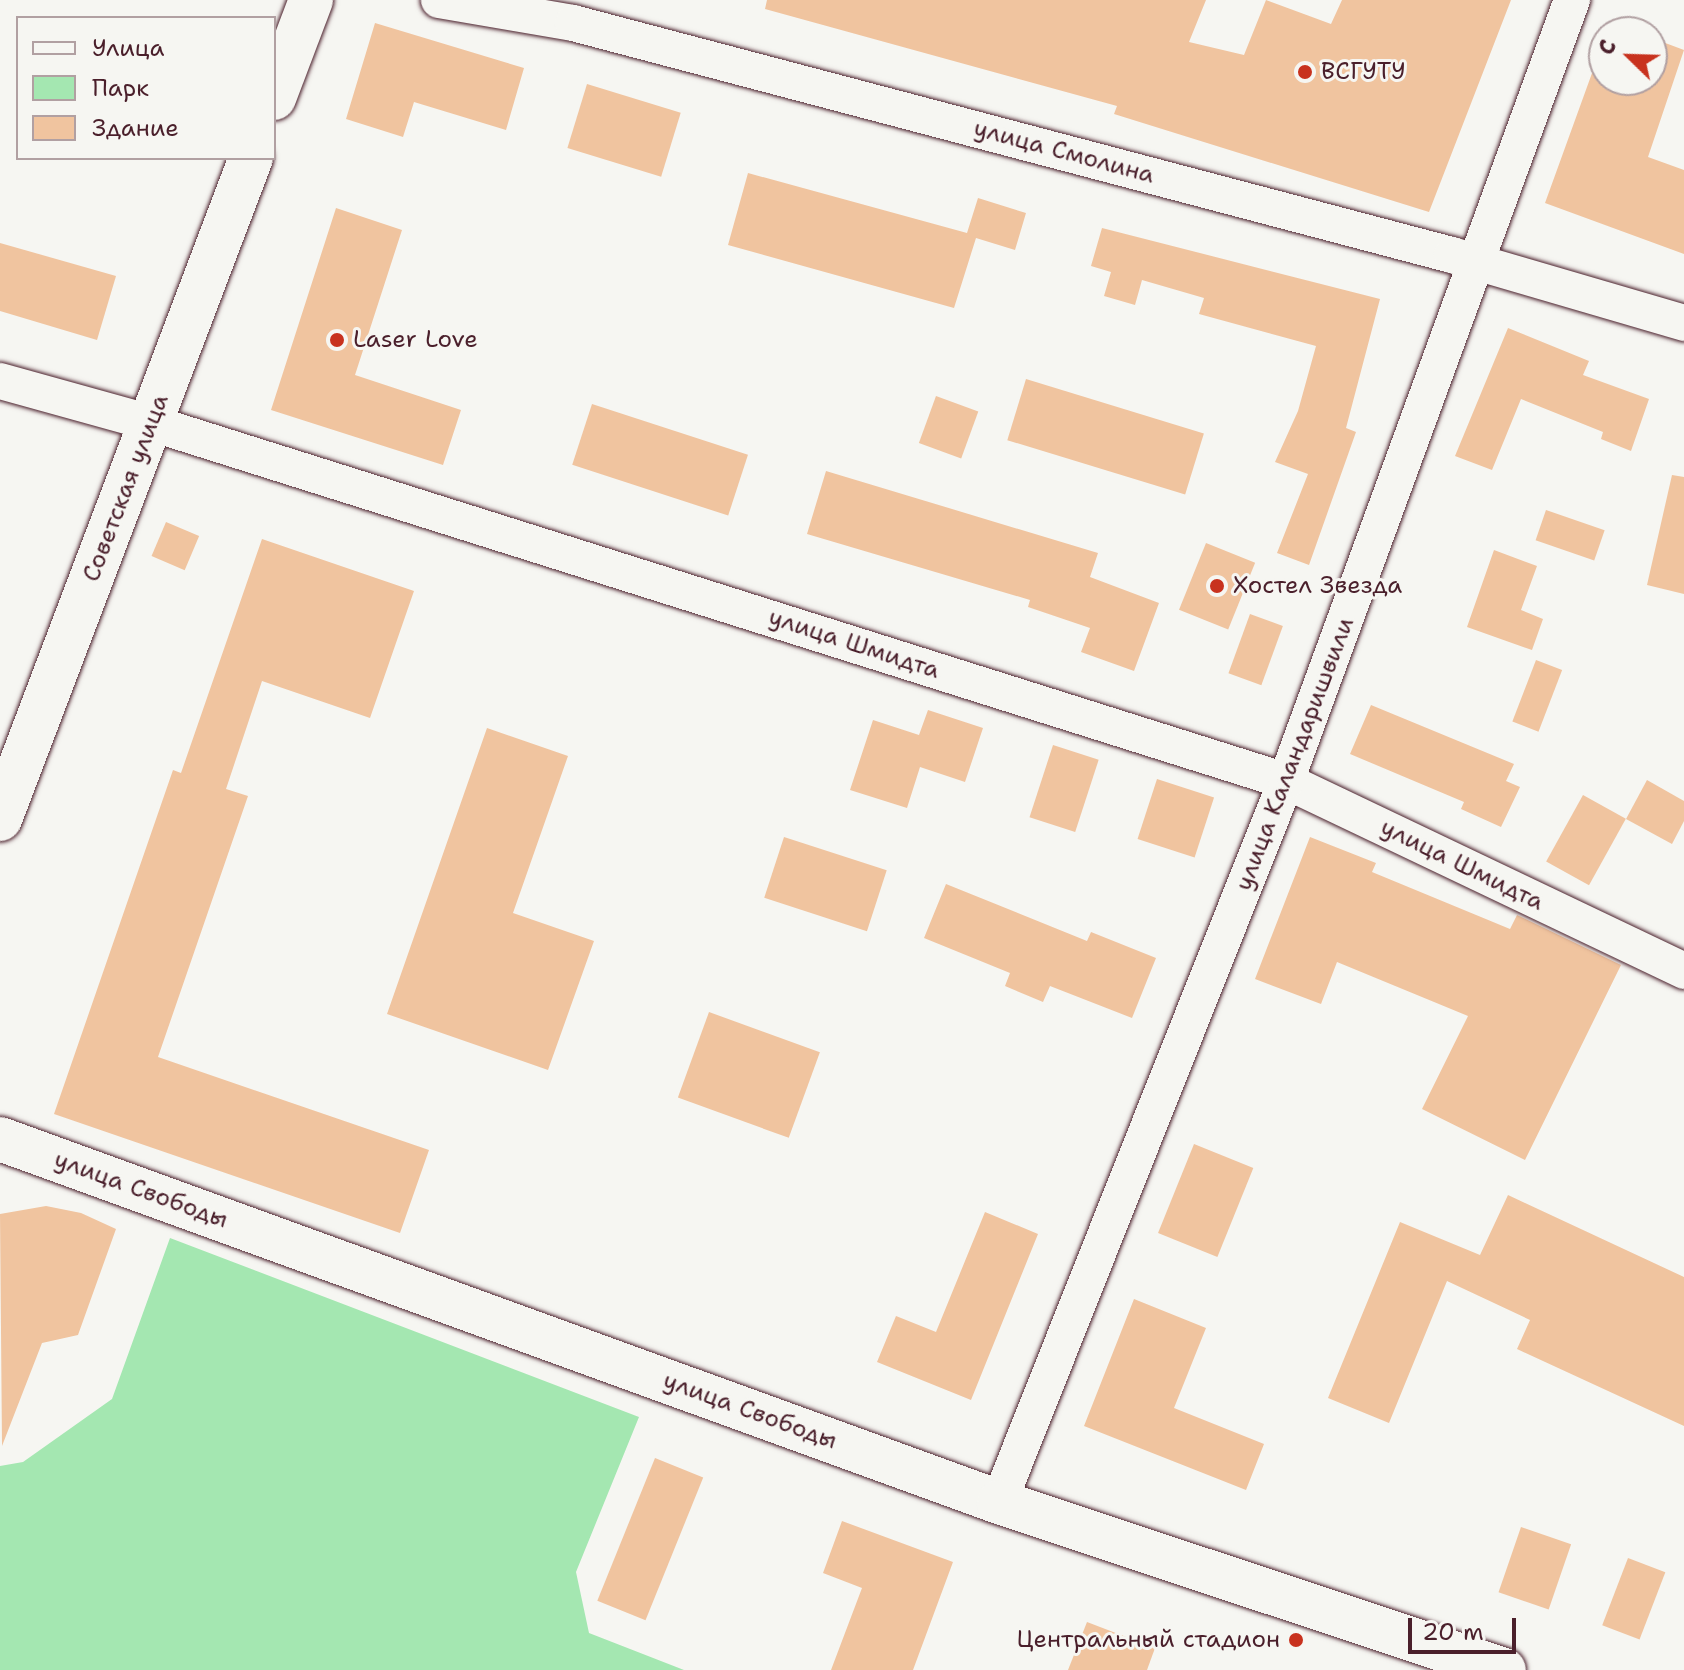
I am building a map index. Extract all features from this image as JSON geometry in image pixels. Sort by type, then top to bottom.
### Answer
[{"type":"main road","points":[[276,93],[311,0]]},
{"type":"main road","name":"Советская улица","points":[[0,819],[250,160]]},
{"type":"main road","name":"улица Свободы","points":[[0,1139],[999,1502],[1504,1670]]},
{"type":"street","name":"улица Смолина","points":[[439,0],[573,23],[1479,263],[1684,323]]},
{"type":"street","name":"улица Каландаришвили","points":[[999,1502],[1286,781],[1479,263],[1572,0]]},
{"type":"street","name":"улица Шмидта","points":[[0,381],[151,423],[1286,781],[1684,971]]},
{"type":"green space","points":[[170,1238],[639,1417],[576,1572],[589,1633],[684,1670],[0,1670],[0,1466],[23,1462],[112,1399]]},
{"type":"building","name":"ВСГУТУ","points":[[767,0],[1206,0],[1189,42],[1244,55],[1266,0],[1331,24],[1342,0],[1511,0],[1429,212],[1114,114],[1117,106],[765,9]]},
{"type":"building","points":[[375,23],[524,68],[506,130],[414,102],[403,137],[346,119]]},
{"type":"building","points":[[1668,44],[1684,50],[1648,157],[1684,170],[1684,254],[1545,203],[1588,84],[1588,96],[1668,96]]},
{"type":"building","points":[[587,84],[681,113],[661,177],[567,148]]},
{"type":"building","points":[[748,173],[967,233],[978,198],[1026,213],[1015,250],[976,238],[954,308],[728,245]]},
{"type":"building","points":[[336,208],[402,230],[355,375],[461,410],[443,465],[271,410]]},
{"type":"building","points":[[1102,228],[1380,299],[1346,428],[1356,432],[1309,565],[1277,553],[1308,474],[1275,462],[1298,411],[1316,346],[1199,314],[1204,298],[1142,280],[1135,305],[1104,296],[1111,272],[1091,266]]},
{"type":"building","points":[[0,243],[116,276],[97,340],[0,311]]},
{"type":"building","points":[[1508,328],[1589,361],[1583,375],[1649,399],[1631,451],[1601,439],[1603,432],[1521,399],[1492,470],[1455,456]]},
{"type":"building","points":[[1026,379],[1204,433],[1185,495],[1007,440]]},
{"type":"building","points":[[936,396],[978,411],[961,458],[919,443]]},
{"type":"building","points":[[592,404],[748,455],[728,516],[572,465]]},
{"type":"building","points":[[826,471],[1098,553],[1090,577],[1159,603],[1134,671],[1081,652],[1090,628],[1028,607],[1030,600],[807,534]]},
{"type":"building","points":[[1672,475],[1684,477],[1684,594],[1647,585]]},
{"type":"building","points":[[1546,510],[1605,530],[1594,560],[1536,540]]},
{"type":"building","points":[[166,522],[199,536],[185,570],[152,556]]},
{"type":"building","points":[[262,539],[414,591],[370,718],[262,681],[226,789],[248,796],[158,1057],[429,1150],[400,1233],[54,1114],[173,770],[181,773]]},
{"type":"building","name":"Хостел Звезда","points":[[1206,543],[1255,563],[1228,630],[1179,610]]},
{"type":"building","points":[[1494,550],[1537,566],[1521,610],[1543,619],[1532,650],[1467,627]]},
{"type":"building","points":[[1250,614],[1283,626],[1261,685],[1228,673]]},
{"type":"building","points":[[1536,660],[1562,670],[1538,732],[1512,722]]},
{"type":"building","points":[[1371,705],[1514,764],[1506,781],[1520,787],[1501,827],[1461,809],[1464,802],[1350,754]]},
{"type":"building","points":[[928,710],[983,728],[965,782],[920,767],[907,808],[850,790],[873,720],[919,735]]},
{"type":"building","points":[[487,728],[568,756],[513,913],[594,941],[548,1070],[387,1014]]},
{"type":"building","points":[[1053,745],[1099,760],[1075,832],[1030,817]]},
{"type":"building","points":[[1157,779],[1214,798],[1195,857],[1138,839]]},
{"type":"building","points":[[1647,780],[1684,801],[1684,821],[1672,844],[1626,819]]},
{"type":"building","points":[[1583,795],[1626,819],[1589,885],[1546,861]]},
{"type":"building","points":[[784,837],[887,870],[867,931],[764,898]]},
{"type":"building","points":[[1310,837],[1376,863],[1372,872],[1510,929],[1517,915],[1621,965],[1525,1160],[1422,1109],[1468,1016],[1337,962],[1321,1004],[1255,979]]},
{"type":"building","points":[[946,884],[1087,941],[1091,932],[1156,958],[1132,1018],[1050,986],[1043,1002],[1005,986],[1010,973],[924,938]]},
{"type":"building","points":[[709,1012],[820,1052],[789,1138],[678,1098]]},
{"type":"building","points":[[1194,1144],[1253,1168],[1217,1257],[1158,1233]]},
{"type":"building","points":[[1508,1195],[1684,1277],[1684,1426],[1517,1349],[1530,1320],[1447,1281],[1389,1423],[1328,1398],[1400,1222],[1480,1255]]},
{"type":"building","points":[[46,1206],[81,1213],[116,1229],[78,1335],[42,1343],[2,1446],[0,1214]]},
{"type":"building","points":[[985,1212],[1038,1234],[971,1400],[877,1362],[896,1316],[936,1332]]},
{"type":"building","points":[[1134,1299],[1206,1328],[1174,1408],[1264,1444],[1246,1490],[1084,1426]]},
{"type":"building","points":[[655,1458],[703,1477],[646,1620],[597,1601]]},
{"type":"building","points":[[842,1521],[953,1562],[913,1670],[831,1670],[862,1588],[823,1573]]},
{"type":"building","points":[[1521,1527],[1571,1544],[1549,1609],[1499,1592]]},
{"type":"building","points":[[1628,1558],[1665,1572],[1640,1640],[1602,1625]]},
{"type":"building","points":[[1087,1622],[1155,1648],[1147,1670],[1068,1670]]},
{"type":"place","name":"ВСГУТУ","points":[[1305,72]]},
{"type":"place","name":"Laser Love","points":[[337,340]]},
{"type":"place","name":"Хостел Звезда","points":[[1217,586]]},
{"type":"place","name":"Центральный стадион","points":[[1296,1640]]}]
